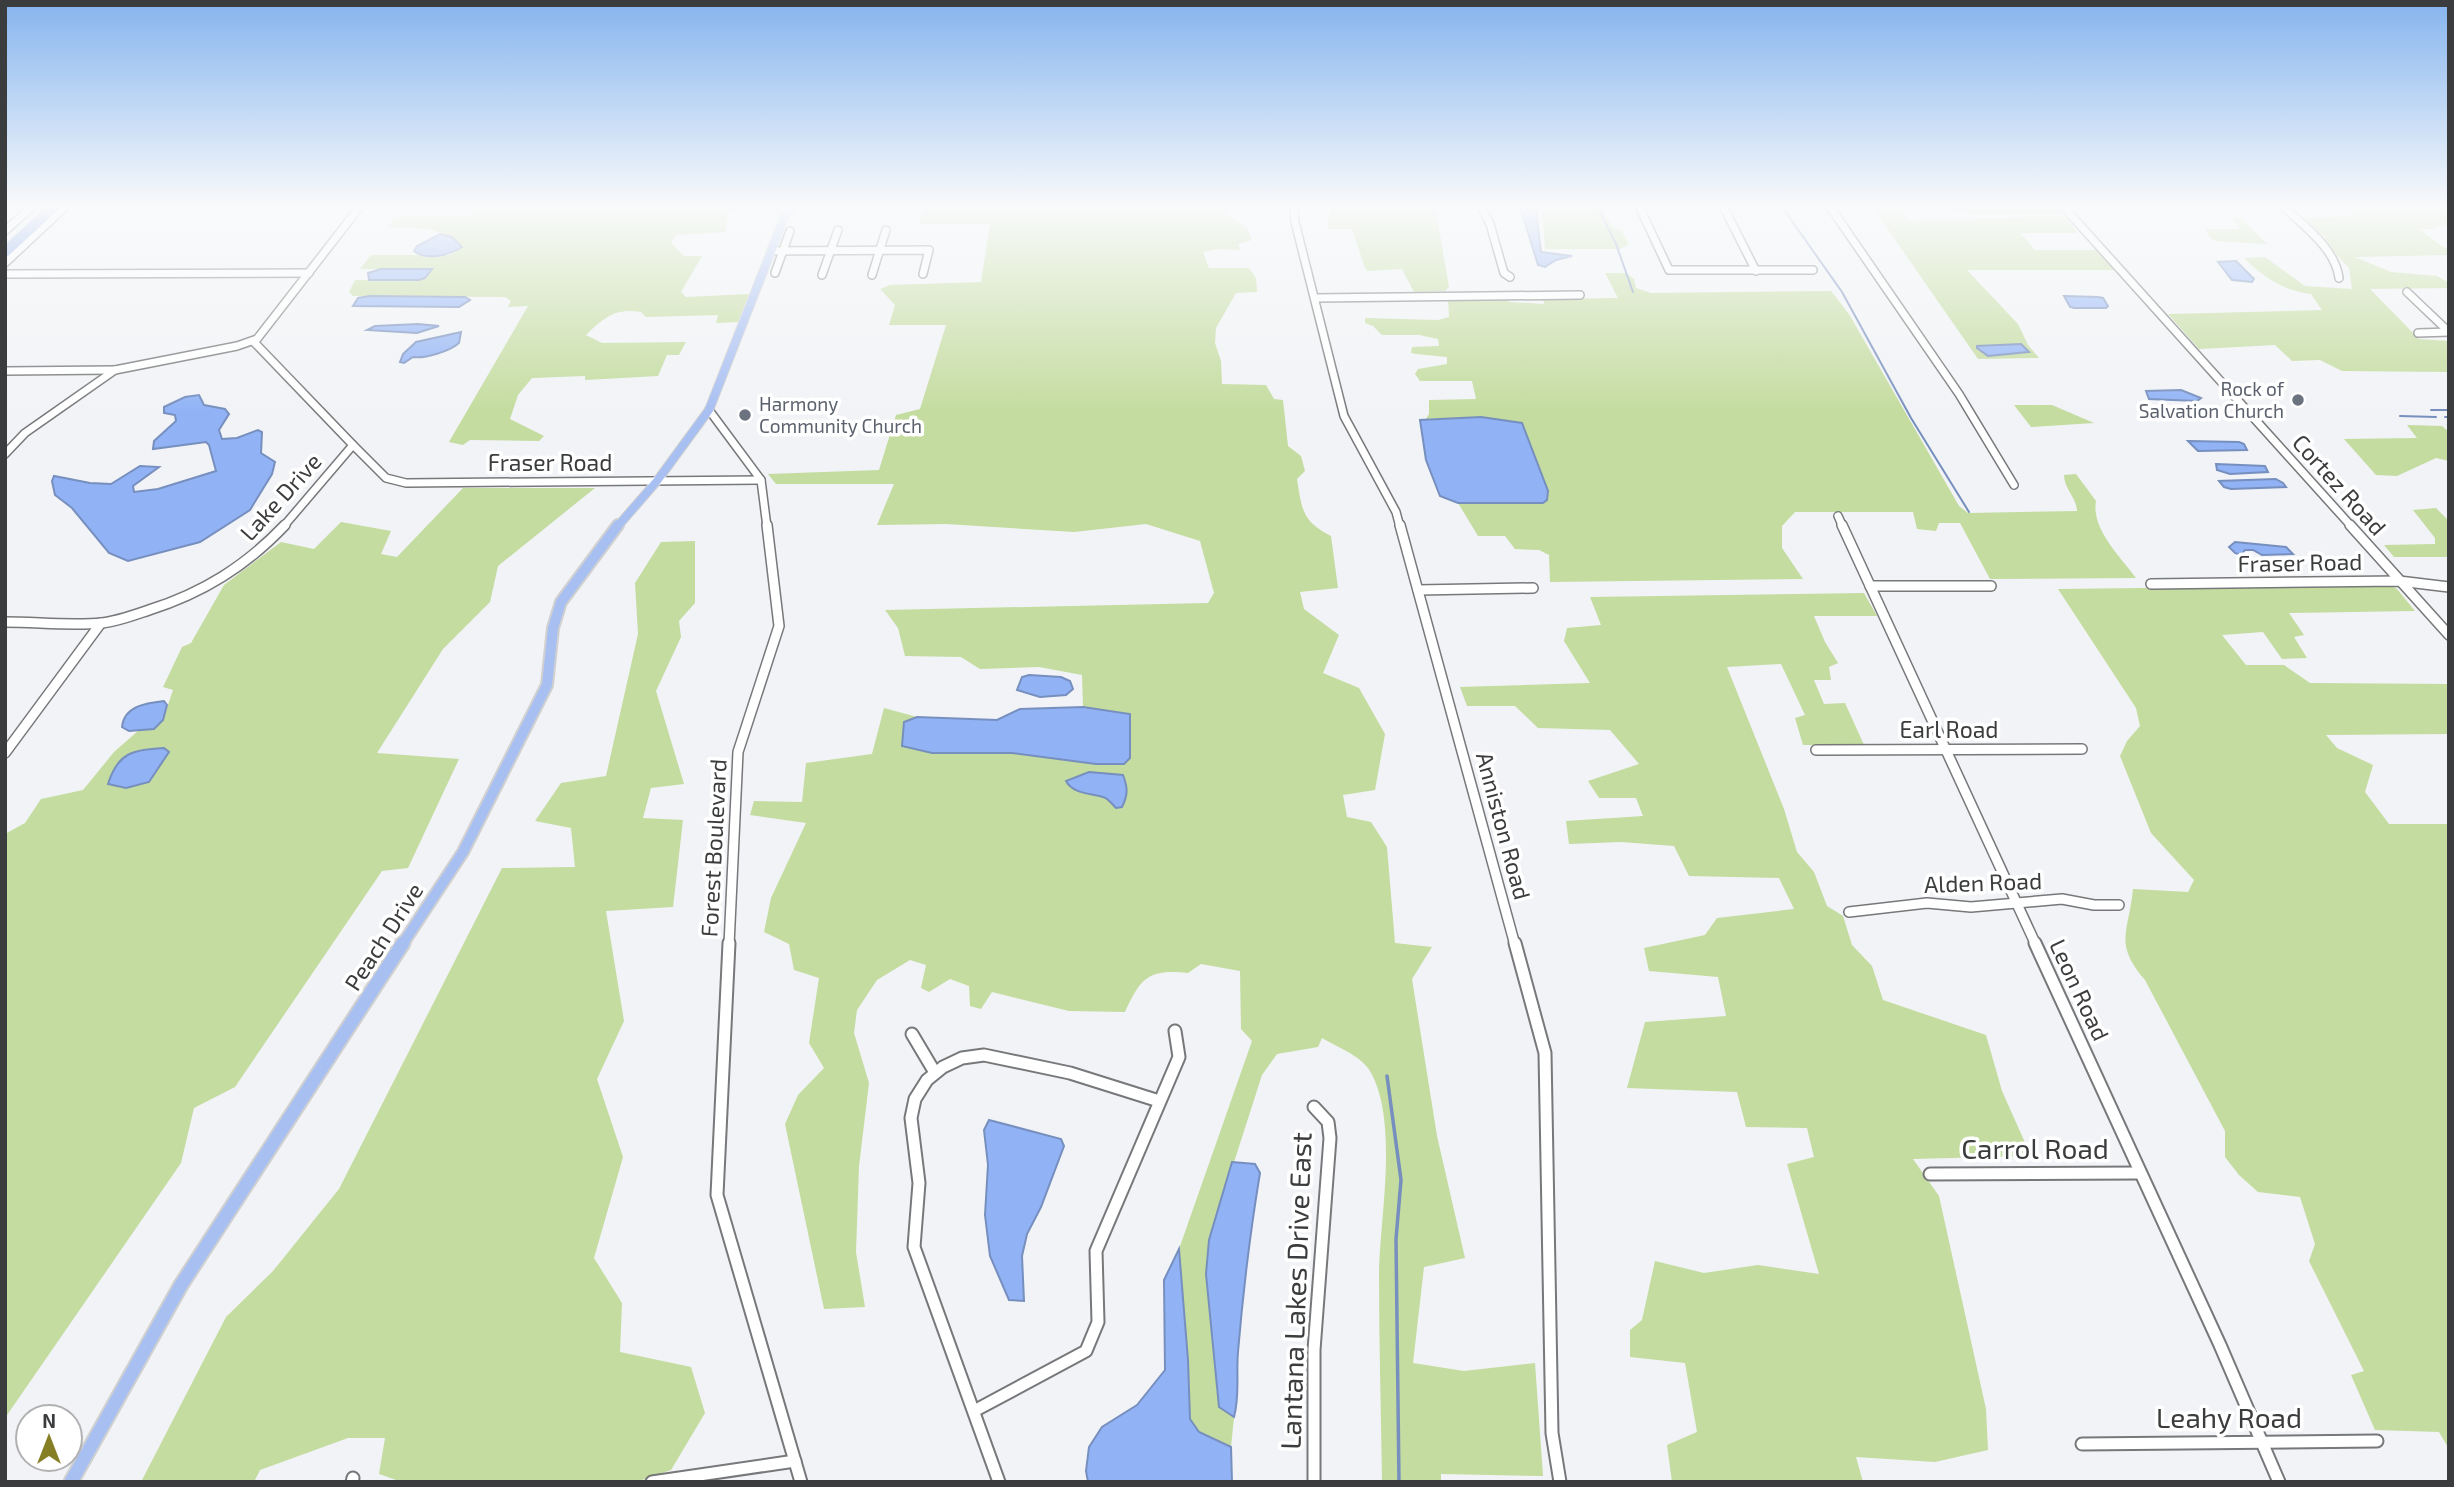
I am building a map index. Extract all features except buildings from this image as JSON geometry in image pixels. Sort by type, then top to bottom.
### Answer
[{"type":"main road","points":[[709,410],[762,273]]},
{"type":"main road","name":"Peach Drive","points":[[71,1482],[181,1285],[381,980],[483,816],[547,685],[553,628],[561,602],[606,540],[657,481],[709,410]]},
{"type":"street","points":[[5,274],[189,273]]},
{"type":"street","points":[[5,371],[115,370],[253,341],[309,273]]},
{"type":"street","name":"Anniston Road","points":[[1309,273],[1344,416],[1396,512],[1545,1053],[1552,1430],[1560,1482]]},
{"type":"street","points":[[1506,273],[1510,277]]},
{"type":"street","points":[[1876,273],[1959,394],[2014,485]]},
{"type":"street","name":"Cortez Road","points":[[2123,273],[2449,635]]},
{"type":"street","points":[[2338,273],[2339,278]]},
{"type":"street","points":[[2407,292],[2449,332],[2418,332]]},
{"type":"street","points":[[1315,298],[1580,295]]},
{"type":"street","name":"Lake Drive","points":[[5,622],[101,623],[192,597],[258,554],[278,536],[353,445],[253,341]]},
{"type":"street","points":[[5,454],[25,433],[115,370]]},
{"type":"street","name":"Forest Boulevard","points":[[709,410],[761,481],[779,626],[738,752],[717,1195],[801,1482]]},
{"type":"street","name":"Fraser Road","points":[[353,445],[386,478],[399,482],[761,481]]},
{"type":"street","name":"Leon Road","points":[[1838,516],[2264,1443],[2279,1482]]},
{"type":"street","name":"Fraser Road","points":[[2151,584],[2399,581],[2449,587]]},
{"type":"street","points":[[1870,586],[1991,586]]},
{"type":"street","points":[[1418,590],[1533,588]]},
{"type":"street","points":[[5,753],[101,623]]},
{"type":"street","name":"Earl Road","points":[[1816,750],[2082,749]]},
{"type":"street","name":"Alden Road","points":[[1849,912],[1927,903],[1971,907],[2062,899],[2094,905],[2119,905]]},
{"type":"street","points":[[974,1411],[1086,1351],[1097,1329],[1093,1267],[1096,1251],[1179,1057],[1175,1031]]},
{"type":"street","points":[[912,1034],[934,1071]]},
{"type":"street","points":[[999,1482],[914,1247],[912,1227],[919,1183],[911,1124],[912,1110],[920,1090],[934,1071],[972,1055],[986,1054],[1062,1069],[1159,1101]]},
{"type":"street","name":"Lantana Lakes Drive East","points":[[1314,1107],[1328,1122],[1330,1138],[1314,1350],[1314,1482]]},
{"type":"street","name":"Carrol Road","points":[[1930,1174],[2140,1173]]},
{"type":"street","name":"Leahy Road","points":[[2082,1444],[2377,1441]]},
{"type":"street","points":[[652,1482],[795,1461]]},
{"type":"green space","points":[[426,273],[692,273],[681,292],[686,297],[749,294],[738,322],[716,323],[718,315],[646,317],[641,312],[624,311],[611,315],[586,335],[602,343],[686,342],[679,355],[667,355],[658,376],[585,380],[585,376],[532,378],[518,395],[510,419],[544,436],[539,441],[470,440],[463,445],[449,442],[528,306],[508,307],[511,301],[505,297],[353,296],[349,292],[355,280],[419,280]]},
{"type":"green space","points":[[982,273],[1253,273],[1256,278],[1257,292],[1236,293],[1216,328],[1215,343],[1221,361],[1222,384],[1266,385],[1274,399],[1283,400],[1288,446],[1301,456],[1305,471],[1297,479],[1302,507],[1314,525],[1331,536],[1338,588],[1300,592],[1304,609],[1339,635],[1323,673],[1359,688],[1385,734],[1375,790],[1343,795],[1347,817],[1371,822],[1387,847],[1395,943],[1432,947],[1412,979],[1437,1136],[1465,1258],[1424,1267],[1413,1363],[1464,1371],[1535,1363],[1543,1476],[1441,1474],[1441,1482],[1382,1482],[1379,1273],[1386,1169],[1384,1116],[1379,1092],[1366,1065],[1322,1038],[1318,1047],[1277,1054],[1262,1075],[1209,1240],[1219,1406],[1234,1417],[1231,1447],[1199,1432],[1190,1419],[1179,1249],[1252,1041],[1241,1029],[1240,971],[1201,964],[1188,973],[1155,974],[1142,983],[1125,1012],[1069,1011],[992,992],[981,1009],[970,1006],[969,986],[950,979],[929,992],[921,988],[926,965],[910,960],[877,980],[857,1010],[854,1033],[869,1083],[859,1166],[856,1252],[865,1307],[824,1309],[785,1124],[798,1095],[824,1068],[809,1043],[819,978],[794,970],[789,944],[764,932],[771,898],[806,823],[750,815],[754,801],[802,802],[806,763],[872,754],[884,708],[917,717],[904,722],[932,753],[1012,753],[1096,764],[1130,714],[1083,707],[1082,675],[1039,667],[980,669],[961,657],[905,656],[898,628],[885,610],[1208,603],[1214,593],[1200,541],[1146,524],[1074,532],[946,524],[877,525],[894,484],[776,484],[768,474],[879,470],[896,415],[920,409],[946,325],[889,325],[895,305],[880,289],[890,285],[981,282]]},
{"type":"green space","points":[[1404,273],[1447,273],[1449,287],[1445,291],[1414,292]]},
{"type":"green space","points":[[1605,273],[1627,273],[1634,279],[1636,288],[1651,293],[1831,291],[1849,314],[1959,506],[1968,513],[2077,511],[2064,475],[2076,474],[2096,501],[2102,532],[2136,578],[1990,579],[1960,523],[1939,523],[1936,531],[1917,529],[1913,512],[1795,512],[1782,526],[1782,548],[1803,579],[1550,582],[1549,555],[1539,550],[1515,549],[1505,536],[1478,536],[1458,503],[1543,503],[1547,500],[1548,491],[1522,423],[1481,417],[1426,419],[1429,414],[1429,400],[1476,399],[1472,381],[1420,381],[1415,374],[1418,369],[1447,364],[1447,357],[1411,353],[1412,347],[1439,346],[1438,339],[1419,335],[1382,335],[1373,326],[1365,323],[1365,318],[1438,320],[1449,317],[1448,298],[1501,297],[1510,302],[1544,304],[1543,299],[1618,298]]},
{"type":"green space","points":[[1919,273],[1970,273],[2018,324],[2028,345],[2039,358],[1978,359]]},
{"type":"green space","points":[[2262,273],[2288,273],[2305,286],[2352,289],[2350,273],[2437,276],[2449,283],[2449,288],[2370,289],[2419,339],[2449,341],[2449,372],[2342,371],[2320,360],[2292,361],[2275,345],[2199,349],[2168,314],[2322,310],[2311,294],[2292,290]]},
{"type":"green space","points":[[2014,405],[2052,405],[2094,423],[2031,427]]},
{"type":"green space","points":[[2407,425],[2442,426],[2449,432],[2449,461],[2436,458],[2397,476],[2376,475],[2344,439],[2417,438]]},
{"type":"green space","points":[[463,488],[595,488],[498,566],[490,602],[443,649],[377,753],[459,759],[408,868],[382,871],[235,1087],[194,1108],[181,1163],[5,1418],[5,834],[25,823],[41,799],[83,790],[114,752],[138,731],[155,729],[163,720],[173,690],[163,687],[182,647],[191,643],[224,585],[281,542],[314,549],[341,522],[391,531],[381,554],[397,557]]},
{"type":"green space","points":[[2436,508],[2449,521],[2449,557],[2394,557],[2384,545],[2435,544],[2435,538],[2413,510]]},
{"type":"green space","points":[[695,541],[695,603],[679,621],[681,637],[656,691],[684,784],[651,788],[643,818],[683,820],[673,907],[606,911],[624,1021],[597,1079],[623,1157],[594,1258],[622,1303],[620,1352],[691,1367],[705,1413],[671,1470],[636,1482],[402,1482],[379,1474],[385,1438],[348,1438],[260,1470],[254,1482],[141,1482],[226,1317],[273,1271],[339,1189],[502,868],[575,867],[571,828],[535,821],[561,783],[606,776],[638,634],[635,583],[661,542]]},
{"type":"green space","points":[[2390,585],[2397,589],[2415,611],[2289,613],[2304,635],[2294,637],[2307,658],[2282,659],[2263,632],[2222,635],[2246,665],[2284,665],[2310,683],[2449,684],[2449,734],[2326,735],[2337,748],[2373,765],[2365,792],[2389,824],[2449,824],[2449,1449],[2439,1432],[2375,1430],[2351,1375],[2364,1371],[2309,1261],[2315,1244],[2300,1197],[2258,1192],[2239,1175],[2225,1157],[2225,1131],[2145,980],[2129,956],[2126,937],[2133,889],[2188,892],[2194,880],[2151,833],[2120,756],[2127,741],[2140,726],[2136,708],[2058,589]]},
{"type":"green space","points":[[1864,593],[1877,616],[1814,616],[1838,663],[1829,667],[1831,680],[1814,680],[1824,704],[1845,703],[1864,745],[1803,745],[1795,718],[1805,715],[1781,664],[1727,667],[1784,809],[1797,852],[1814,872],[1827,906],[1843,916],[1852,945],[1872,966],[1883,1000],[1986,1035],[2002,1091],[2031,1156],[1913,1159],[1939,1196],[1986,1409],[1988,1450],[1935,1462],[1856,1457],[1863,1482],[1672,1482],[1667,1445],[1697,1432],[1685,1363],[1630,1357],[1630,1330],[1642,1320],[1655,1261],[1704,1273],[1758,1265],[1819,1274],[1787,1164],[1814,1157],[1807,1128],[1746,1127],[1737,1092],[1627,1088],[1645,1022],[1726,1016],[1718,977],[1649,971],[1644,948],[1705,935],[1717,918],[1794,909],[1779,878],[1689,876],[1674,846],[1621,842],[1569,844],[1566,821],[1643,816],[1636,798],[1599,798],[1588,781],[1639,764],[1610,730],[1538,728],[1515,706],[1467,706],[1460,687],[1590,683],[1564,641],[1567,628],[1601,625],[1590,597]]},
{"type":"water","points":[[368,273],[429,273],[419,280],[369,280]]},
{"type":"water","points":[[2227,273],[2248,273],[2254,279],[2252,282],[2232,280]]},
{"type":"water","points":[[2064,296],[2103,298],[2108,306],[2074,308],[2070,307]]},
{"type":"water","points":[[465,297],[470,300],[459,307],[353,306],[358,298]]},
{"type":"water","points":[[375,326],[439,326],[417,333],[367,330]]},
{"type":"water","points":[[461,332],[459,343],[450,349],[400,362],[403,354],[416,342]]},
{"type":"water","points":[[2021,344],[2029,352],[1988,356],[1977,348],[1977,346]]},
{"type":"water","points":[[2181,390],[2201,398],[2197,401],[2149,399],[2146,391]]},
{"type":"water","points":[[199,395],[204,405],[225,409],[229,414],[219,430],[222,439],[237,438],[258,430],[262,432],[261,453],[275,462],[272,474],[250,510],[200,542],[128,561],[109,553],[72,508],[55,495],[52,481],[54,476],[111,484],[140,466],[159,467],[133,486],[134,492],[158,489],[216,471],[206,442],[153,449],[154,441],[176,421],[175,415],[164,413],[164,407],[185,397]]},
{"type":"water","points":[[1481,417],[1522,423],[1548,491],[1547,500],[1543,503],[1458,503],[1440,496],[1426,460],[1420,420]]},
{"type":"water","points":[[2188,441],[2239,442],[2244,444],[2247,450],[2198,451]]},
{"type":"water","points":[[2216,464],[2265,466],[2268,472],[2230,474],[2217,470]]},
{"type":"water","points":[[2276,479],[2286,487],[2231,489],[2224,487],[2219,481]]},
{"type":"water","points":[[2235,542],[2286,547],[2293,554],[2262,555],[2253,550],[2245,550],[2241,555],[2229,547]]},
{"type":"water","points":[[1022,677],[1061,677],[1070,681],[1073,689],[1066,695],[1040,697],[1017,690]]},
{"type":"water","points":[[164,701],[167,705],[163,720],[154,729],[129,731],[122,727],[131,710]]},
{"type":"water","points":[[1083,707],[1130,714],[1130,758],[1124,764],[1096,764],[1012,753],[932,753],[902,746],[904,722],[917,717],[997,720],[1020,709]]},
{"type":"water","points":[[164,748],[169,752],[149,782],[126,788],[108,784],[117,765],[128,755]]},
{"type":"water","points":[[1089,772],[1123,775],[1127,791],[1122,807],[1116,808],[1105,798],[1077,791],[1066,781]]},
{"type":"water","points":[[989,1120],[1061,1139],[1064,1146],[1041,1207],[1027,1234],[1022,1256],[1024,1301],[1009,1300],[990,1256],[985,1215],[988,1165],[984,1130]]},
{"type":"water","points":[[1232,1162],[1255,1164],[1260,1173],[1242,1307],[1234,1417],[1219,1407],[1206,1274],[1209,1240]]},
{"type":"water","points":[[1179,1249],[1190,1419],[1199,1432],[1231,1447],[1232,1482],[1088,1482],[1086,1471],[1089,1447],[1102,1427],[1137,1405],[1165,1370],[1164,1280]]},
{"type":"waterway","points":[[1626,273],[1633,292]]},
{"type":"waterway","points":[[1829,273],[1842,292],[1911,418],[1969,512]]},
{"type":"waterway","points":[[2431,410],[2449,410]]},
{"type":"waterway","points":[[2400,416],[2436,417]]},
{"type":"waterway","points":[[1387,1076],[1401,1180],[1396,1239],[1399,1482]]},
{"type":"place","name":"Rock of Salvation Church","points":[[2298,400]]},
{"type":"place","name":"Harmony Community Church","points":[[745,415]]}]
